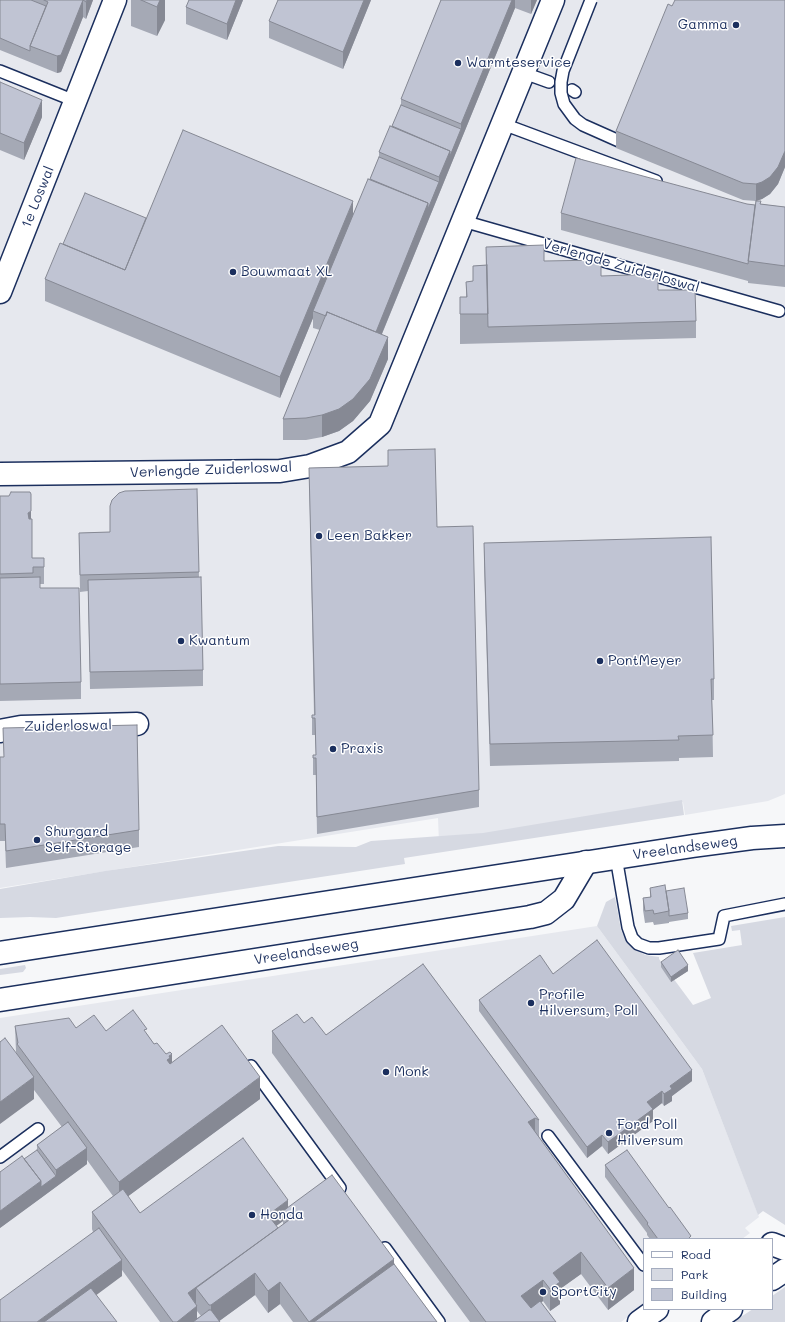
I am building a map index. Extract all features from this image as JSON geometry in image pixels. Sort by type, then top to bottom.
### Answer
[{"type":"street","name":"1e Loswal","points":[[0,292],[115,0]]},
{"type":"street","name":"Verlengde Zuiderloswal","points":[[0,474],[280,471],[310,466],[348,452],[380,424],[553,0]]},
{"type":"street","name":"Zuiderloswal","points":[[0,731],[21,727],[136,724]]},
{"type":"street","name":"Vreelandseweg","points":[[0,953],[720,842],[785,836]]},
{"type":"street","name":"Vreelandseweg","points":[[0,1000],[546,914],[564,900],[586,862]]},
{"type":"street","points":[[773,1244],[785,1249]]},
{"type":"street","points":[[773,1278],[785,1270]]},
{"type":"street","points":[[639,1322],[656,1310]]},
{"type":"street","points":[[713,1322],[730,1310]]},
{"type":"lane","points":[[591,0],[562,71],[561,93],[564,104],[575,119],[583,125],[623,143]]},
{"type":"lane","points":[[0,71],[76,101]]},
{"type":"lane","points":[[524,72],[549,82]]},
{"type":"lane","points":[[503,124],[668,186]]},
{"type":"lane","name":"Verlengde Zuiderloswal","points":[[463,221],[778,310]]},
{"type":"lane","points":[[616,858],[628,927],[632,938],[638,944],[649,948],[659,948],[719,939],[724,916],[785,904]]},
{"type":"lane","points":[[246,1059],[345,1194]]},
{"type":"lane","points":[[0,1157],[38,1129]]},
{"type":"lane","points":[[548,1136],[643,1264]]},
{"type":"lane","points":[[378,1238],[439,1322]]},
{"type":"shaded area","points":[[0,0],[785,0],[785,794],[768,801],[685,815],[683,802],[439,843],[438,818],[0,888]]},
{"type":"shaded area","points":[[597,926],[702,1069],[759,1217],[745,1228],[750,1233],[743,1238],[643,1238],[643,1306],[621,1322],[0,1322],[0,1018]]},
{"type":"green space","points":[[682,800],[684,815],[404,858],[405,864],[56,918],[0,918],[0,889],[105,871],[278,846],[356,847],[371,841],[483,833]]},
{"type":"green space","points":[[615,897],[621,930],[626,940],[634,948],[645,955],[659,957],[693,1005],[711,998],[693,953],[742,945],[740,930],[732,931],[731,926],[785,917],[785,1225],[763,1211],[758,1215],[702,1069],[597,926],[606,902]]},
{"type":"green space","points":[[25,965],[26,968],[23,972],[0,975],[0,969]]},
{"type":"green space","points":[[785,1287],[785,1322],[733,1322],[751,1310],[773,1310],[773,1295]]},
{"type":"building","points":[[0,0],[31,0],[46,6],[30,46],[30,51],[0,38]]},
{"type":"building","points":[[44,0],[83,0],[61,55],[57,56],[30,46],[48,2]]},
{"type":"building","points":[[141,0],[160,0],[157,7]]},
{"type":"building","points":[[189,0],[236,0],[227,24],[186,7]]},
{"type":"building","points":[[278,0],[364,0],[343,52],[269,21]]},
{"type":"building","points":[[441,0],[512,0],[461,124],[401,99]]},
{"type":"building","points":[[675,0],[785,0],[785,151],[778,167],[770,177],[762,182],[756,184],[743,183],[616,131],[668,4],[672,6]]},
{"type":"building","points":[[0,82],[42,100],[24,143],[0,133]]},
{"type":"building","points":[[401,105],[461,129],[450,156],[450,151],[392,126]]},
{"type":"building","points":[[390,126],[450,151],[439,177],[379,152]]},
{"type":"building","points":[[183,130],[353,201],[280,377],[45,279],[60,243],[125,270]]},
{"type":"building","points":[[379,157],[439,182],[428,209],[428,203],[370,179]]},
{"type":"building","points":[[576,158],[755,205],[748,264],[561,213]]},
{"type":"building","points":[[368,179],[428,203],[376,332],[327,312],[326,316],[313,311]]},
{"type":"building","points":[[85,193],[146,218],[125,270],[63,244]]},
{"type":"building","points":[[756,201],[761,201],[760,204],[785,207],[785,266],[748,261]]},
{"type":"building","points":[[544,245],[544,261],[601,260],[601,276],[658,274],[658,290],[695,290],[696,321],[488,327],[486,247]]},
{"type":"building","points":[[487,265],[488,314],[460,314],[460,297],[467,297],[466,282],[473,281],[473,266]]},
{"type":"building","points":[[327,312],[388,337],[370,379],[353,399],[339,409],[322,415],[306,418],[283,419]]},
{"type":"building","points":[[435,449],[437,527],[473,526],[479,790],[317,817],[316,758],[313,758],[313,755],[316,755],[315,718],[312,718],[312,715],[315,715],[309,468],[388,466],[388,450]]},
{"type":"building","points":[[197,489],[199,572],[80,575],[79,533],[110,532],[110,506],[112,500],[119,493],[125,491]]},
{"type":"building","points":[[11,492],[30,492],[31,494],[31,511],[28,513],[29,519],[32,519],[32,558],[44,558],[44,567],[33,567],[33,573],[0,574],[0,496],[9,496]]},
{"type":"building","points":[[711,537],[714,679],[711,679],[713,735],[678,736],[679,740],[490,744],[484,543]]},
{"type":"building","points":[[40,577],[40,588],[79,588],[81,682],[0,684],[0,578]]},
{"type":"building","points":[[201,577],[203,670],[90,672],[88,580]]},
{"type":"building","points":[[137,725],[139,830],[6,851],[5,824],[0,824],[0,757],[4,757],[3,728]]},
{"type":"building","points":[[665,885],[669,911],[654,914],[653,910],[645,911],[643,898],[651,897],[650,888]]},
{"type":"building","points":[[684,888],[688,913],[669,916],[666,891]]},
{"type":"building","points":[[597,940],[692,1070],[670,1086],[672,1089],[664,1094],[662,1091],[647,1102],[653,1109],[608,1142],[602,1135],[587,1147],[479,1000],[540,955],[553,974]]},
{"type":"building","points":[[678,950],[688,965],[671,977],[661,962]]},
{"type":"building","points":[[423,964],[539,1120],[535,1118],[528,1122],[634,1268],[608,1288],[581,1252],[553,1273],[560,1282],[550,1289],[543,1280],[521,1296],[531,1308],[540,1301],[556,1322],[486,1322],[272,1031],[297,1014],[304,1023],[312,1017],[326,1035]]},
{"type":"building","points":[[133,1010],[147,1029],[144,1030],[154,1044],[157,1043],[166,1054],[170,1052],[172,1054],[167,1060],[170,1064],[222,1025],[260,1077],[119,1182],[17,1044],[15,1026],[69,1018],[76,1028],[94,1015],[106,1031]]},
{"type":"building","points":[[5,1038],[34,1077],[0,1102],[0,1042]]},
{"type":"building","points":[[68,1122],[87,1148],[56,1170],[37,1145]]},
{"type":"building","points":[[243,1138],[288,1200],[268,1215],[278,1228],[188,1293],[197,1306],[177,1322],[173,1322],[92,1212],[123,1189],[140,1213]]},
{"type":"building","points":[[37,1150],[56,1176],[41,1187],[41,1181],[24,1159]]},
{"type":"building","points":[[627,1150],[691,1236],[689,1238],[657,1238],[605,1165]]},
{"type":"building","points":[[22,1156],[41,1181],[0,1211],[0,1172]]},
{"type":"building","points":[[332,1175],[394,1259],[309,1322],[280,1282],[268,1291],[255,1273],[209,1305],[196,1288],[289,1220],[283,1211]]},
{"type":"building","points":[[99,1228],[122,1260],[37,1322],[0,1322],[0,1300]]},
{"type":"building","points":[[394,1264],[437,1322],[314,1322]]},
{"type":"building","points":[[91,1288],[117,1322],[44,1322]]},
{"type":"building","points":[[211,1310],[220,1322],[193,1322]]},
{"type":"place","name":"Gamma","points":[[736,25]]},
{"type":"place","name":"Warmteservice","points":[[458,63]]},
{"type":"place","name":"Bouwmaat XL","points":[[233,272]]},
{"type":"place","name":"Leen Bakker","points":[[319,536]]},
{"type":"place","name":"Kwantum","points":[[181,641]]},
{"type":"place","name":"PontMeyer","points":[[600,661]]},
{"type":"place","name":"Praxis","points":[[333,749]]},
{"type":"place","name":"Shurgard Self-Storage","points":[[37,840]]},
{"type":"place","name":"Profile Hilversum, Poll","points":[[531,1003]]},
{"type":"place","name":"Monk","points":[[386,1072]]},
{"type":"place","name":"Ford Poll Hilversum","points":[[609,1133]]},
{"type":"place","name":"Honda","points":[[252,1215]]},
{"type":"place","name":"SportCity","points":[[543,1292]]}]
